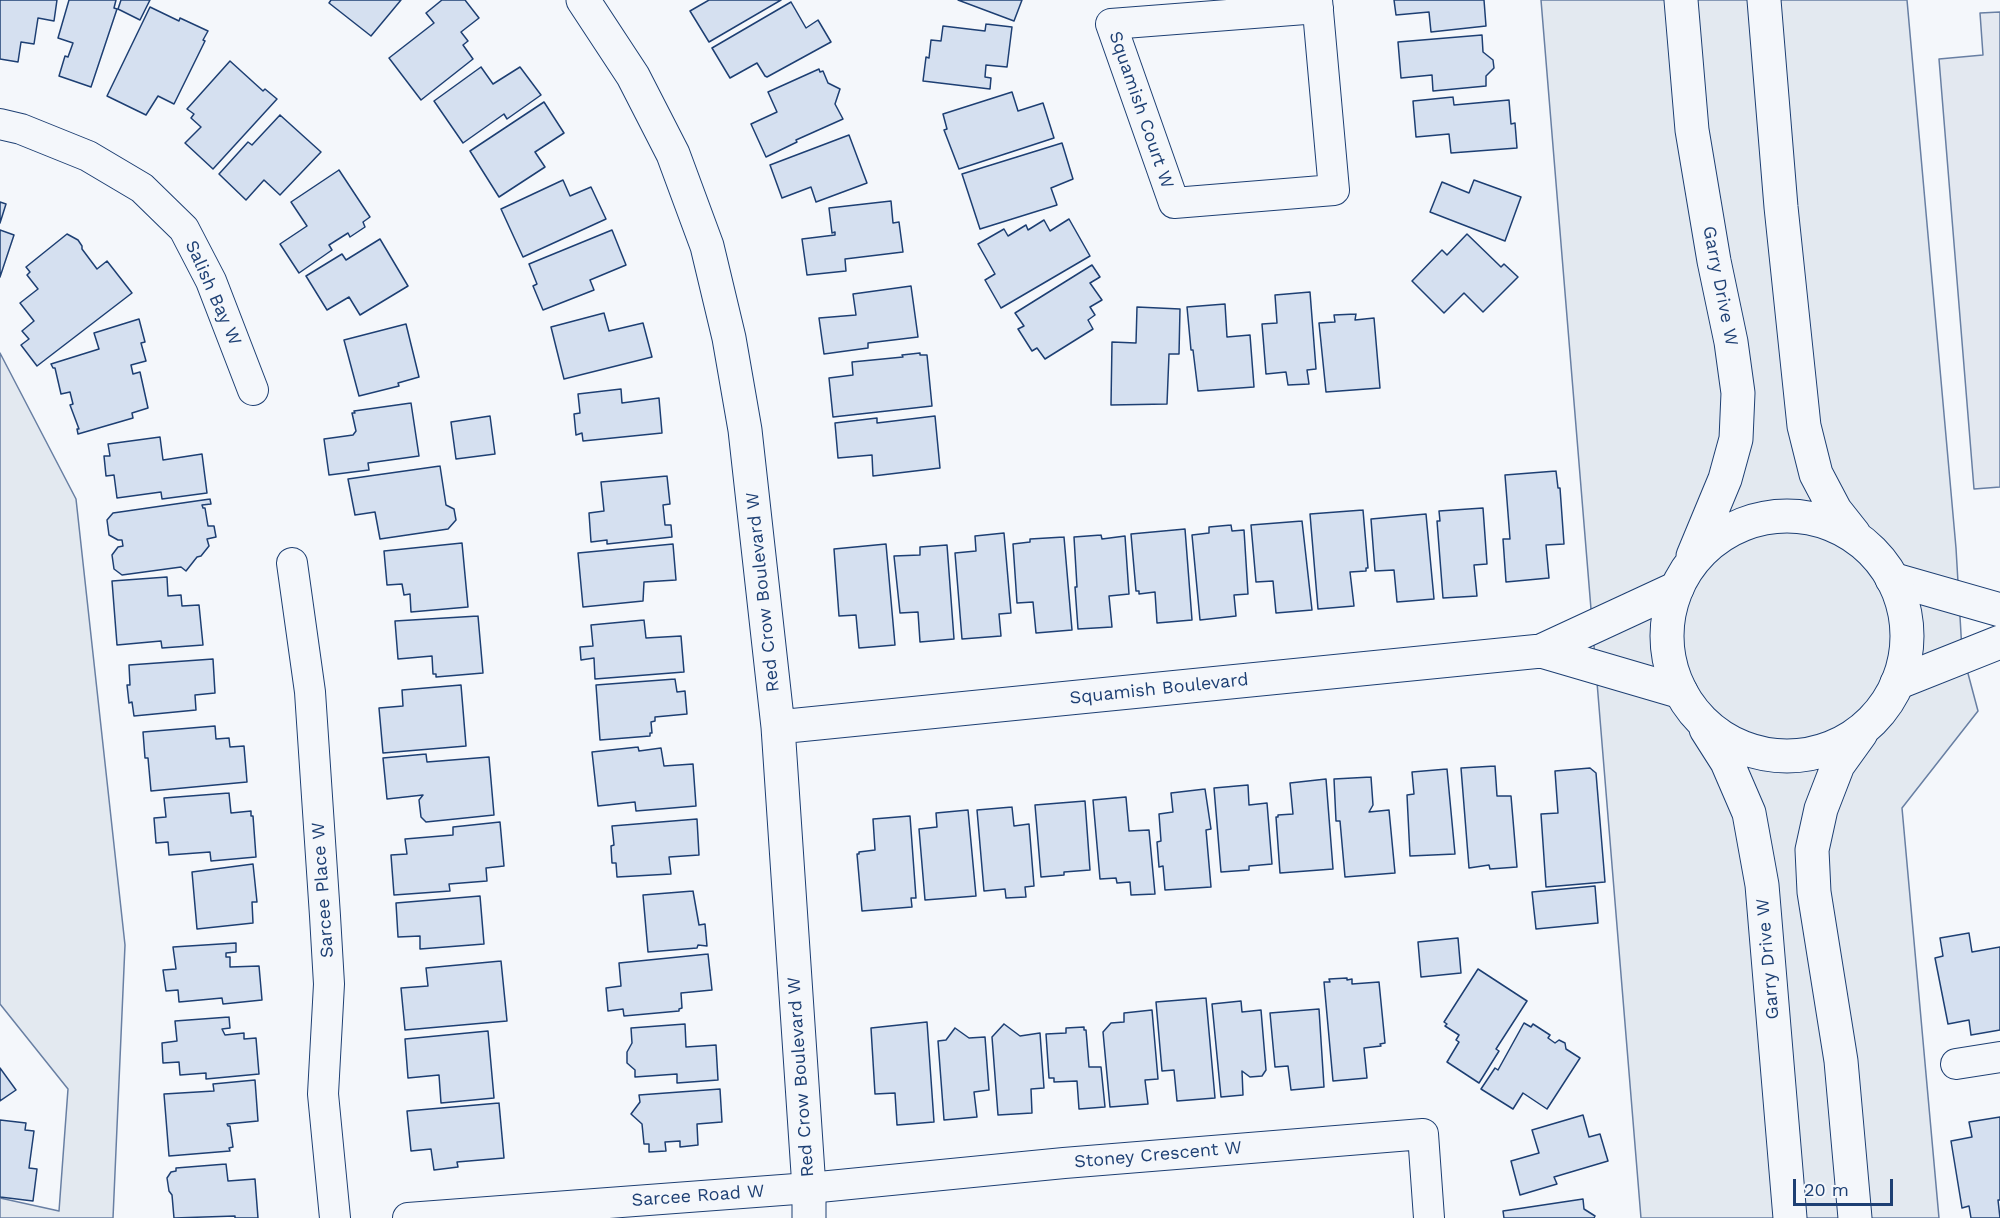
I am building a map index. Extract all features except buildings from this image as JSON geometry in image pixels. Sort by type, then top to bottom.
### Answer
[{"type":"main road","name":"Red Crow Boulevard W","points":[[584,0],[633,76],[673,154],[707,246],[729,338],[745,430],[778,727],[809,1203]]},
{"type":"main road","name":"Garry Drive W","points":[[1682,0],[1692,130],[1714,261],[1731,342],[1738,393],[1736,439],[1725,479],[1669,614],[1667,641],[1671,667],[1689,703],[1727,762],[1749,813],[1762,885],[1790,1218]]},
{"type":"main road","points":[[1766,4],[1781,207],[1804,426],[1816,474],[1834,510],[1857,538],[1877,556],[1892,579],[1902,604],[1906,630],[1905,657],[1897,683],[1884,706],[1866,726],[1838,765],[1821,809],[1812,850],[1814,892],[1841,1060],[1855,1218]]},
{"type":"main road","points":[[1683,576],[1708,545],[1730,530],[1764,518],[1781,515],[1808,517],[1834,525],[1857,538]]},
{"type":"main road","name":"Squamish Boulevard","points":[[778,727],[1541,651],[1683,576]]},
{"type":"main road","points":[[1892,579],[2000,610]]},
{"type":"main road","points":[[1897,683],[2000,642]]},
{"type":"main road","name":"Squamish Boulevard","points":[[1541,651],[1689,703]]},
{"type":"main road","points":[[1689,703],[1716,733],[1740,746],[1765,754],[1819,752],[1844,741],[1866,726]]},
{"type":"street","name":"Squamish Court W","points":[[1317,4],[1334,190],[1174,203],[1111,24],[1317,4]]},
{"type":"street","name":"Salish Bay W","points":[[0,124],[21,129],[88,156],[142,188],[184,229],[211,281],[253,390]]},
{"type":"street","name":"Sarcee Place W","points":[[292,563],[310,692],[329,984],[323,1094],[335,1218]]},
{"type":"street","points":[[1956,1064],[2000,1057]]},
{"type":"street","name":"Stoney Crescent W","points":[[809,1203],[1076,1162],[1423,1134],[1429,1218]]},
{"type":"street","name":"Sarcee Road W","points":[[408,1218],[809,1203]]},
{"type":"shaded area","points":[[1541,0],[1907,0],[1956,548],[1962,651],[1978,711],[1902,808],[1939,1218],[1641,1218]]},
{"type":"shaded area","points":[[2000,12],[2000,487],[1974,489],[1939,59],[1983,55],[1980,13]]},
{"type":"shaded area","points":[[0,353],[76,499],[125,945],[113,1218],[0,1218],[0,1198],[59,1211],[68,1089],[0,1004]]}]
